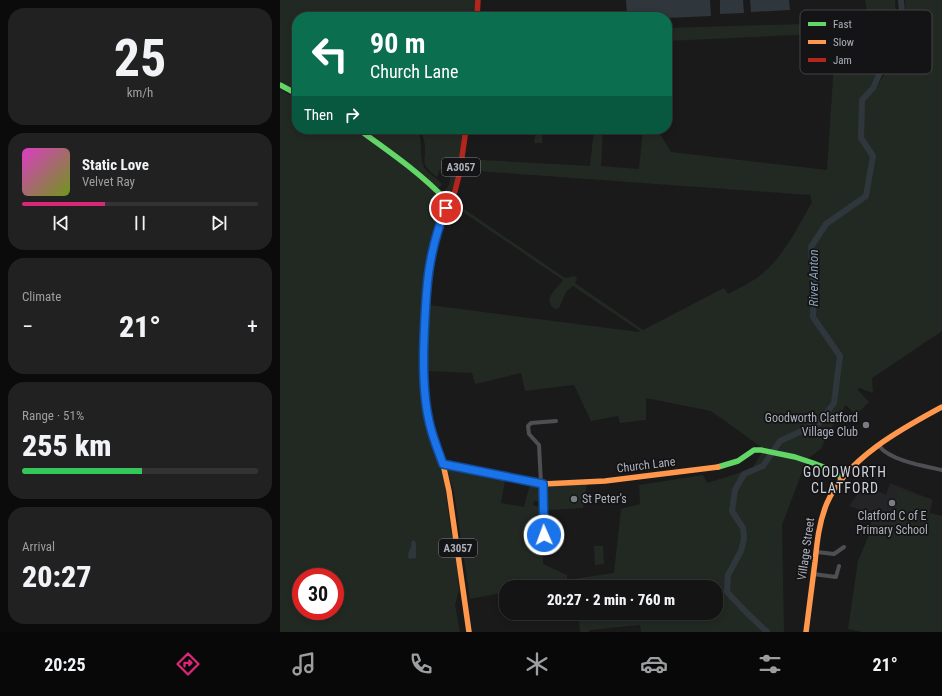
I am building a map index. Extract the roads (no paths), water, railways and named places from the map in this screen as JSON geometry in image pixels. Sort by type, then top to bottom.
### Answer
[{"type":"street","points":[[477,12],[478,0]]},
{"type":"street","points":[[280,85],[292,91]]},
{"type":"street","points":[[365,134],[406,164],[438,191],[449,203]]},
{"type":"street","name":"A3057","points":[[465,134],[460,171],[455,191],[439,229],[429,266],[426,288],[424,386],[428,420],[443,464],[453,512],[469,632]]},
{"type":"street","name":"Village Street","points":[[806,632],[819,529],[829,498],[842,479],[879,446],[914,422],[942,406]]},
{"type":"street","points":[[555,541],[544,535],[540,502],[542,484],[539,445],[529,434],[528,426],[531,423],[556,421]]},
{"type":"street","points":[[879,446],[885,452],[906,461],[942,470]]},
{"type":"street","name":"Church Lane","points":[[443,464],[542,484],[605,481],[717,467],[738,461],[754,450],[761,450],[795,457],[824,467],[834,471],[842,479]]},
{"type":"street","points":[[816,552],[834,554],[844,547]]},
{"type":"street","points":[[813,574],[836,577],[839,566]]},
{"type":"waterway","name":"River Anton","points":[[901,0],[902,10]]},
{"type":"waterway","name":"River Anton","points":[[767,632],[727,592],[728,575],[741,551],[744,539],[743,528],[732,511],[735,490],[744,474],[763,466],[780,441],[819,423],[834,403],[840,356],[813,317],[814,287],[811,247],[826,224],[866,196],[873,156],[861,138],[862,100],[873,88],[879,74]]},
{"type":"place","name":"Goodworth Clatford Village Club","points":[[866,425]]},
{"type":"place","name":"St Peter's","points":[[574,499]]},
{"type":"place","name":"Clatford C of E Primary School","points":[[892,503]]},
{"type":"district","name":"GOODWORTH CLATFORD","points":[[845,480]]}]
